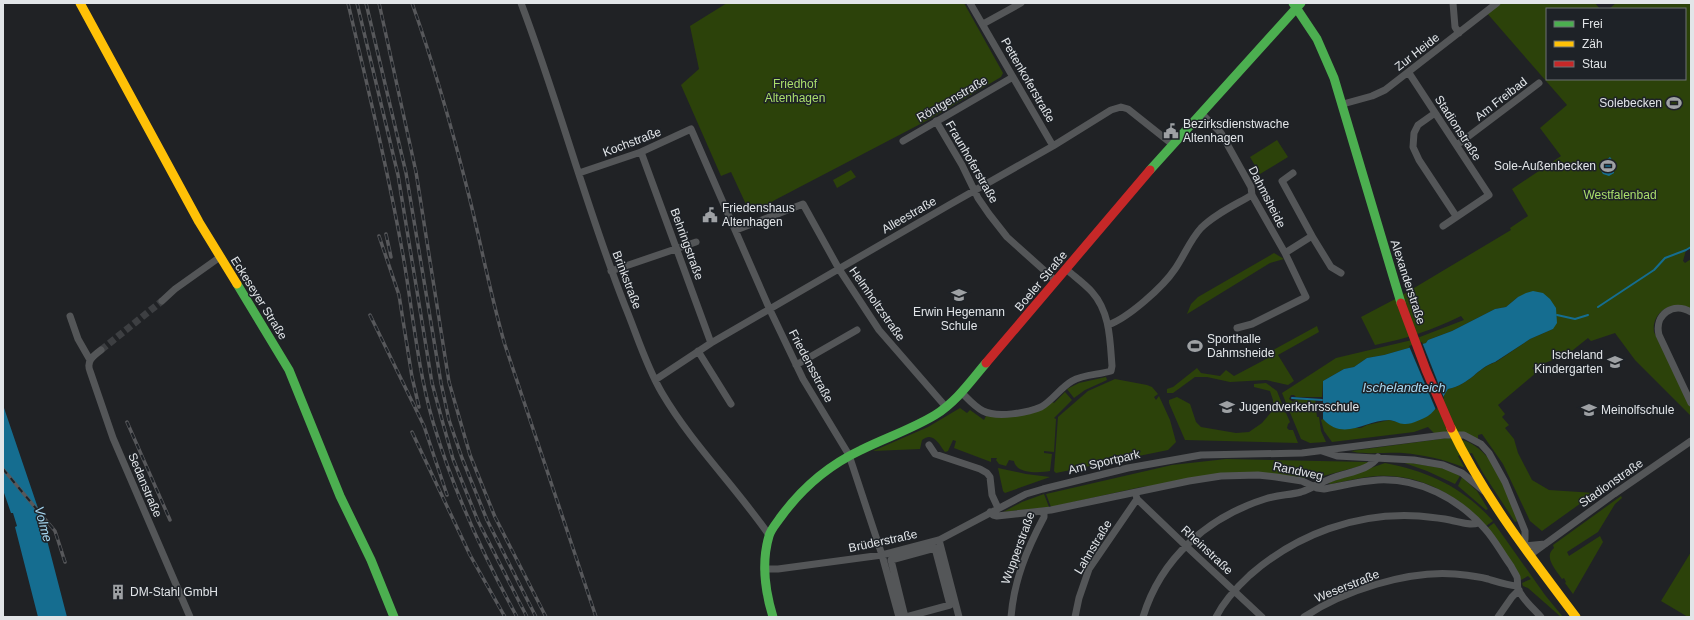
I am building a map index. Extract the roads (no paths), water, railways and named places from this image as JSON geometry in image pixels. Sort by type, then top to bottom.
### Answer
[{"type":"main road","name":"Eckeseyer Straße","points":[[80,3],[220,257],[289,370],[340,496],[371,560],[394,617]]},
{"type":"main road","name":"Alexanderstraße","points":[[1297,5],[1321,45],[1343,104],[1377,224],[1402,304],[1431,383],[1467,458],[1488,494],[1530,555]]},
{"type":"main road","name":"Boeler Straße","points":[[769,535],[780,518],[798,497],[828,469],[849,455],[905,430],[936,414],[962,393],[1172,144],[1297,5]]},
{"type":"main road","points":[[769,535],[764,569],[768,599],[773,617]]},
{"type":"main road","points":[[1530,555],[1576,617]]},
{"type":"street","name":"Brinkstraße","points":[[521,3],[611,271],[655,380],[683,426],[755,515],[769,535]]},
{"type":"street","name":"Pettenkoferstraße","points":[[970,3],[1053,146]]},
{"type":"street","points":[[983,24],[1021,3]]},
{"type":"street","points":[[1453,3],[1455,27],[1460,33]]},
{"type":"street","name":"Zur Heide","points":[[1343,104],[1378,93],[1409,73],[1497,3]]},
{"type":"street","name":"Stadionstraße","points":[[1409,73],[1489,195],[1456,216]]},
{"type":"street","name":"Röntgenstraße","points":[[903,141],[1013,77]]},
{"type":"street","name":"Am Freibad","points":[[1457,145],[1539,83]]},
{"type":"street","name":"Alleestraße","points":[[655,380],[711,343],[974,190],[1053,146],[1111,110],[1121,107],[1132,111],[1172,144]]},
{"type":"street","name":"Dahmsheide","points":[[1201,113],[1221,133],[1251,186],[1252,195],[1285,253],[1306,296],[1252,324],[1237,328]]},
{"type":"street","points":[[1435,113],[1418,125],[1414,133],[1413,147],[1419,160],[1456,216],[1443,226]]},
{"type":"street","name":"Fraunhoferstraße","points":[[936,121],[989,214],[1007,237],[1056,281]]},
{"type":"street","name":"Kochstraße","points":[[579,173],[641,152],[691,129]]},
{"type":"street","name":"Friedensstraße","points":[[691,129],[770,310],[796,365],[849,455],[882,555],[898,617]]},
{"type":"street","name":"Behringstraße","points":[[641,152],[711,343]]},
{"type":"street","points":[[1293,172],[1282,181],[1312,236],[1332,267],[1341,273]]},
{"type":"street","points":[[1108,325],[1119,321],[1168,279],[1194,236],[1202,227],[1220,214],[1252,195]]},
{"type":"street","name":"Helmholtzstraße","points":[[736,230],[803,204],[839,269],[879,330],[946,407]]},
{"type":"street","points":[[1285,253],[1312,236]]},
{"type":"street","points":[[611,271],[696,242]]},
{"type":"street","points":[[162,301],[174,289],[220,257]]},
{"type":"street","points":[[962,393],[982,411],[997,415],[1021,413],[1041,407],[1058,391],[1072,381],[1112,369],[1106,315],[1092,292],[1066,269]]},
{"type":"street","points":[[1691,312],[1679,308],[1672,309],[1661,316],[1657,328],[1691,403]]},
{"type":"street","points":[[70,316],[78,339],[90,360],[101,350]]},
{"type":"street","points":[[796,365],[857,330]]},
{"type":"street","points":[[698,351],[731,404]]},
{"type":"street","name":"Sedanstraße","points":[[90,360],[88,366],[113,438],[190,617]]},
{"type":"street","name":"Am Sportpark","points":[[998,508],[1026,494],[1043,489],[1128,468],[1184,458],[1219,454],[1302,453],[1411,438],[1464,435],[1481,444],[1489,453],[1505,482],[1524,531],[1524,546]]},
{"type":"street","name":"Stadionstraße","points":[[1530,555],[1614,494],[1691,441]]},
{"type":"street","points":[[930,445],[935,454],[988,473],[992,495],[998,508]]},
{"type":"street","name":"Am Sportpark","points":[[1322,451],[1337,456],[1378,457],[1425,461],[1453,468],[1488,494]]},
{"type":"street","points":[[1143,617],[1164,572],[1186,546],[1204,530],[1237,510],[1267,498],[1301,492],[1313,486],[1371,465],[1378,457]]},
{"type":"street","name":"Randweg","points":[[990,512],[997,516],[1044,511],[1136,495],[1189,481],[1238,475],[1276,477],[1302,481],[1324,489],[1376,480],[1400,480],[1414,483],[1446,497],[1479,523],[1492,538],[1514,571],[1517,577],[1518,588],[1528,603],[1541,617]]},
{"type":"street","name":"Rheinstraße","points":[[1136,495],[1186,546],[1262,617]]},
{"type":"street","name":"Lahnstraße","points":[[1074,617],[1089,569],[1136,495]]},
{"type":"street","name":"Brüderstraße","points":[[764,569],[778,569],[882,555],[939,540],[998,508]]},
{"type":"street","name":"Wupperstraße","points":[[1011,617],[1012,600],[1017,580],[1026,554],[1044,517],[1044,511]]},
{"type":"street","points":[[1216,617],[1234,590],[1261,565],[1293,543],[1310,535],[1342,525],[1374,518],[1419,516],[1450,520],[1472,525],[1479,523]]},
{"type":"street","points":[[939,540],[959,617]]},
{"type":"street","points":[[1524,546],[1545,544]]},
{"type":"street","points":[[935,548],[950,605],[906,617],[890,560],[935,548]]},
{"type":"street","name":"Weserstraße","points":[[1304,617],[1358,590],[1394,579],[1424,574],[1454,574],[1486,578],[1518,588]]},
{"type":"street","points":[[1498,617],[1518,588]]},
{"type":"water","name":"Sole-Außenbecken","points":[[1610,157],[1616,165],[1614,167],[1614,173],[1609,176],[1603,174],[1600,169],[1603,162]]},
{"type":"water","name":"Ischelandteich","points":[[1533,291],[1543,293],[1550,299],[1556,308],[1557,323],[1553,329],[1530,339],[1483,368],[1463,384],[1448,389],[1437,407],[1428,416],[1410,424],[1402,424],[1389,420],[1347,429],[1339,429],[1331,426],[1323,419],[1323,381],[1344,369],[1354,367],[1367,358],[1384,355],[1426,343],[1428,340],[1452,331],[1495,309],[1506,307],[1518,297]]},
{"type":"water","points":[[3,405],[41,517],[67,617],[38,617],[15,527],[17,526],[3,490]]},
{"type":"waterway","points":[[1598,307],[1654,270],[1665,258],[1691,247]]},
{"type":"waterway","points":[[1557,315],[1575,319],[1588,315]]},
{"type":"waterway","points":[[1292,398],[1322,400]]},
{"type":"tunnel","points":[[101,350],[162,301]]},
{"type":"railway","points":[[348,3],[392,196],[423,382],[433,422],[459,497],[492,570],[517,617]]},
{"type":"railway","points":[[357,3],[398,175],[432,383],[442,420],[453,459],[478,521],[527,617]]},
{"type":"railway","points":[[366,3],[406,173],[441,383],[449,420],[462,458],[487,520],[536,617]]},
{"type":"railway","points":[[379,3],[416,172],[449,382],[470,455],[495,517],[546,617]]},
{"type":"railway","points":[[412,3],[456,144],[505,345],[596,617]]},
{"type":"railway","points":[[386,234],[391,257]]},
{"type":"railway","points":[[379,236],[399,295],[412,377],[419,407]]},
{"type":"railway","points":[[370,315],[424,426],[447,495]]},
{"type":"railway","points":[[127,422],[170,520]]},
{"type":"railway","points":[[412,432],[470,555],[505,617]]},
{"type":"railway","points":[[3,469],[55,531],[65,562]]},
{"type":"place","name":"Solebecken","points":[[1674,103]]},
{"type":"place","name":"Bezirksdienstwache Altenhagen","points":[[1171,131]]},
{"type":"place","name":"Sole-Außenbecken","points":[[1608,166]]},
{"type":"place","name":"Friedenshaus Altenhagen","points":[[710,215]]},
{"type":"place","name":"Erwin Hegemann Schule","points":[[959,295]]},
{"type":"place","name":"Sporthalle Dahmsheide","points":[[1195,346]]},
{"type":"place","name":"Ischeland Kindergarten","points":[[1615,362]]},
{"type":"place","name":"Jugendverkehrsschule","points":[[1227,407]]},
{"type":"place","name":"Meinolfschule","points":[[1589,410]]},
{"type":"place","name":"DM-Stahl GmbH","points":[[118,592]]},
{"type":"park label","name":"Friedhof Altenhagen","points":[[795,91]]},
{"type":"park label","name":"Westfalenbad","points":[[1620,195]]},
{"type":"water label","name":"Volme","points":[[44,524]]}]
